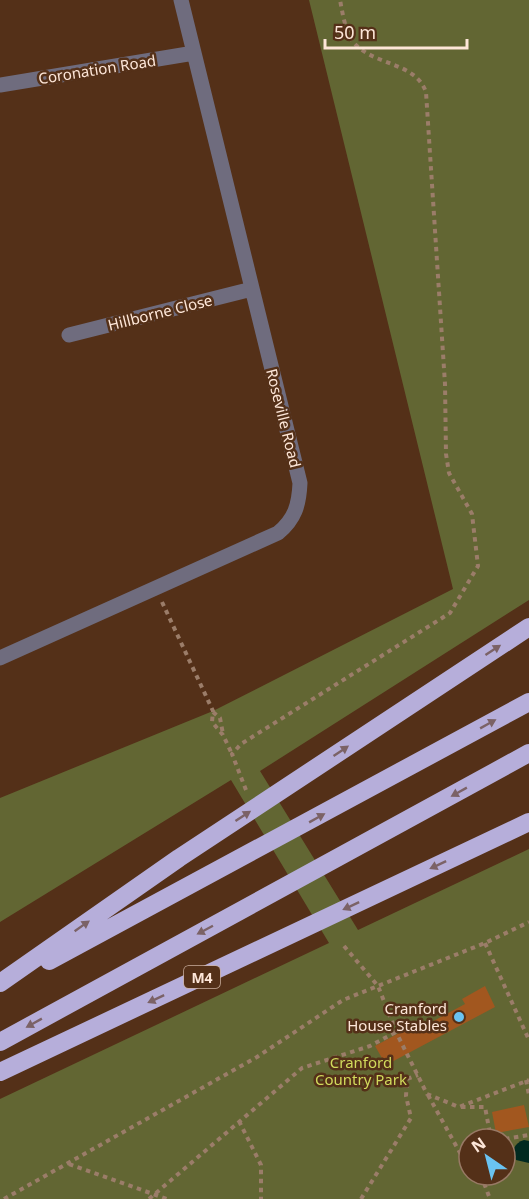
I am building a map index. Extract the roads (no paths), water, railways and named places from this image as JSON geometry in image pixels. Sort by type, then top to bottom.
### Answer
[{"type":"highway","points":[[0,986],[179,858],[529,627]]},
{"type":"highway","points":[[0,986],[248,856],[529,702]]},
{"type":"highway","name":"M4","points":[[0,1042],[529,753]]},
{"type":"highway","name":"M4","points":[[0,1072],[529,822]]},
{"type":"street","name":"Roseville Road","points":[[0,658],[278,533],[291,522],[299,503],[300,483],[181,0]]},
{"type":"street","name":"Coronation Road","points":[[0,85],[194,53]]},
{"type":"street","name":"Hillborne Close","points":[[69,335],[252,289]]},
{"type":"water","points":[[521,1141],[529,1141],[529,1163],[517,1160],[517,1144]]},
{"type":"place","name":"Cranford House Stables","points":[[459,1017]]},
{"type":"park label","name":"Cranford Country Park","points":[[361,1070]]}]
